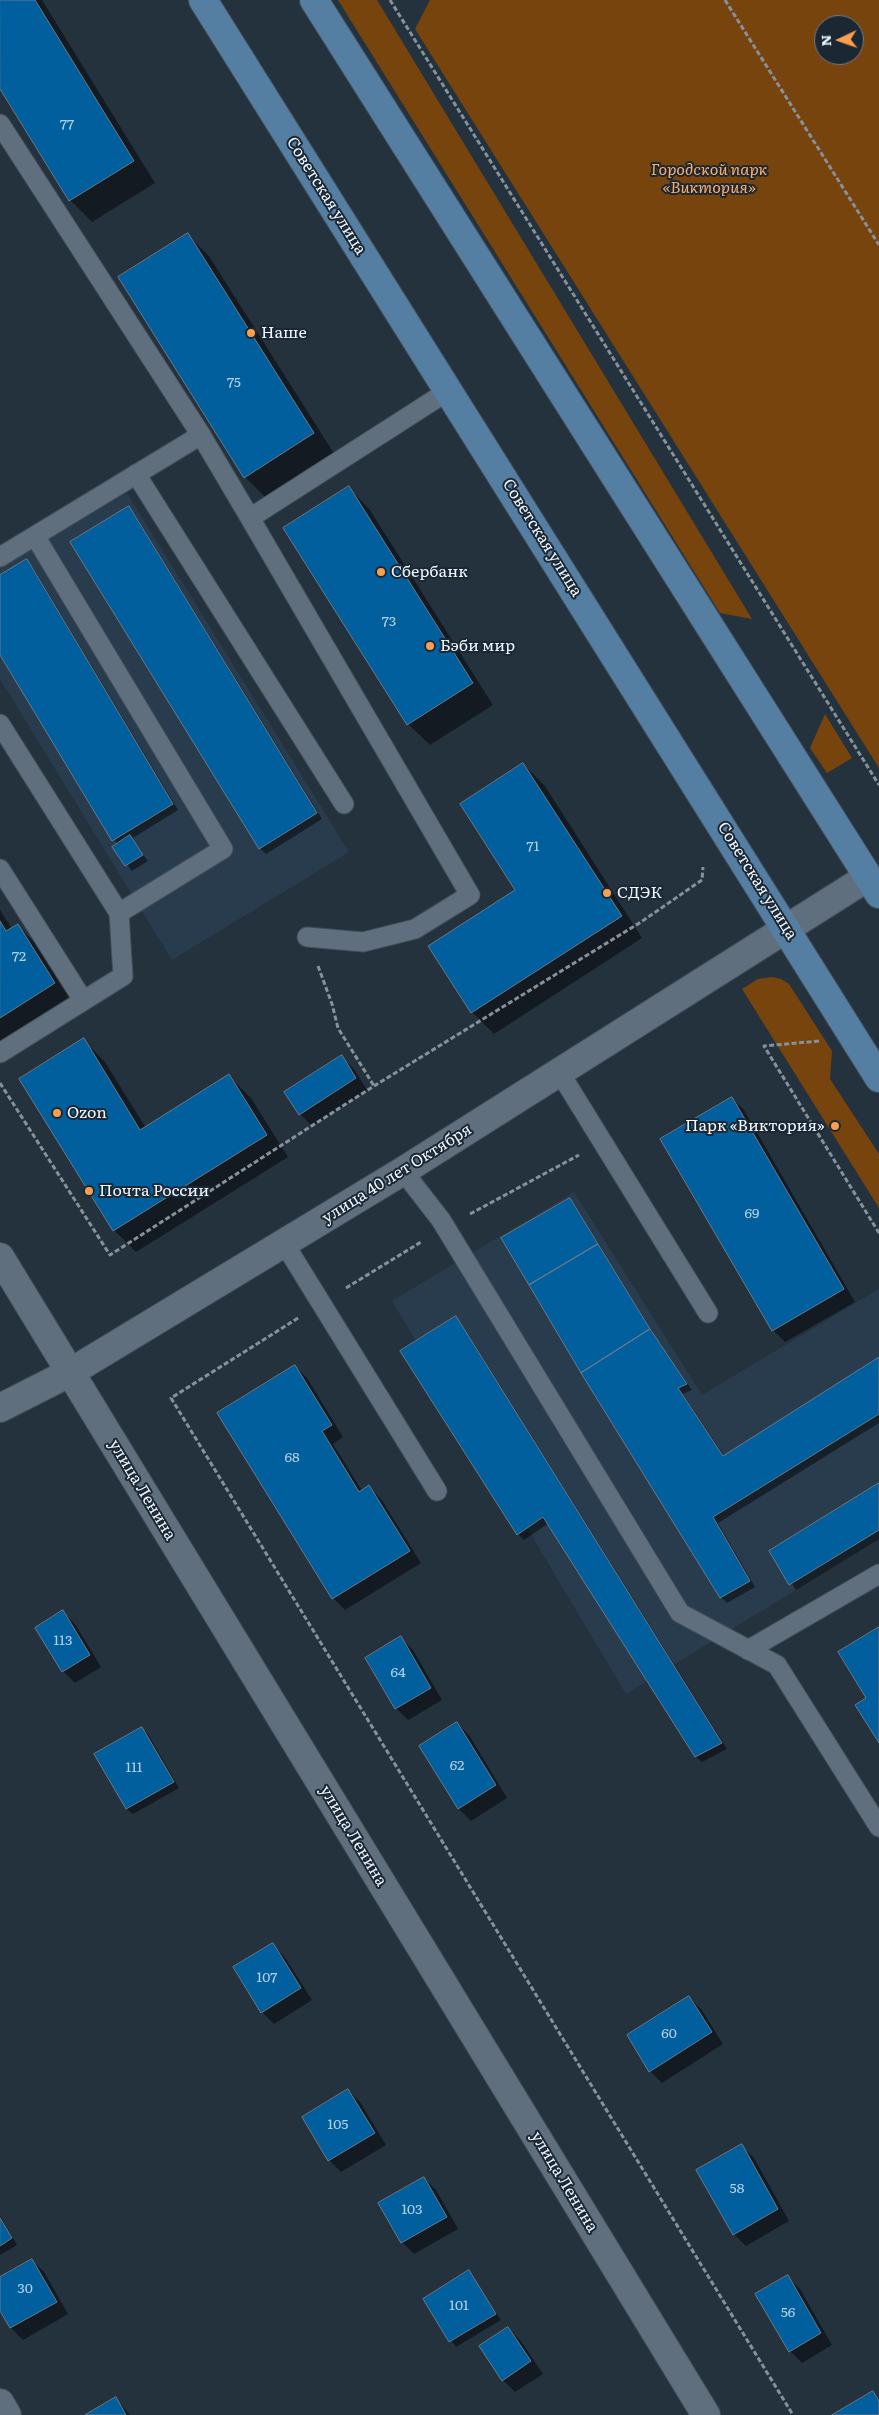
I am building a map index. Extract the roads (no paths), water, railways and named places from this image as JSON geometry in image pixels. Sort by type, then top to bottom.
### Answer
[{"type":"main road","name":"Советская улица","points":[[203,0],[879,1078]]},
{"type":"main road","points":[[314,0],[874,886]]},
{"type":"street","name":"улица 40 лет Октября","points":[[0,1408],[71,1372],[403,1171],[787,929],[874,886]]},
{"type":"street","name":"улица Ленина","points":[[0,1257],[706,2415]]},
{"type":"street","points":[[0,2403],[7,2415]]},
{"type":"lane","points":[[0,124],[201,435],[470,895],[415,929],[363,942],[307,937]]},
{"type":"lane","points":[[250,518],[448,391]]},
{"type":"lane","points":[[0,557],[201,435]]},
{"type":"lane","points":[[136,474],[344,804]]},
{"type":"lane","points":[[35,536],[223,849],[119,913]]},
{"type":"lane","points":[[0,724],[119,913],[123,976],[0,1053]]},
{"type":"lane","points":[[0,869],[83,1000]]},
{"type":"lane","points":[[560,1073],[708,1313]]},
{"type":"lane","points":[[403,1171],[445,1228],[680,1613],[777,1665],[879,1827]]},
{"type":"lane","points":[[284,1243],[438,1491]]},
{"type":"lane","points":[[748,1650],[879,1574]]},
{"type":"place","name":"Наше","points":[[251,333]]},
{"type":"place","name":"Сбербанк","points":[[381,572]]},
{"type":"place","name":"Бэби мир","points":[[430,646]]},
{"type":"place","name":"СДЭК","points":[[607,893]]},
{"type":"place","name":"Ozon","points":[[57,1113]]},
{"type":"place","name":"Парк «Виктория»","points":[[835,1126]]},
{"type":"place","name":"Почта России","points":[[89,1191]]},
{"type":"park label","name":"Городской парк «Виктория»","points":[[709,179]]}]
